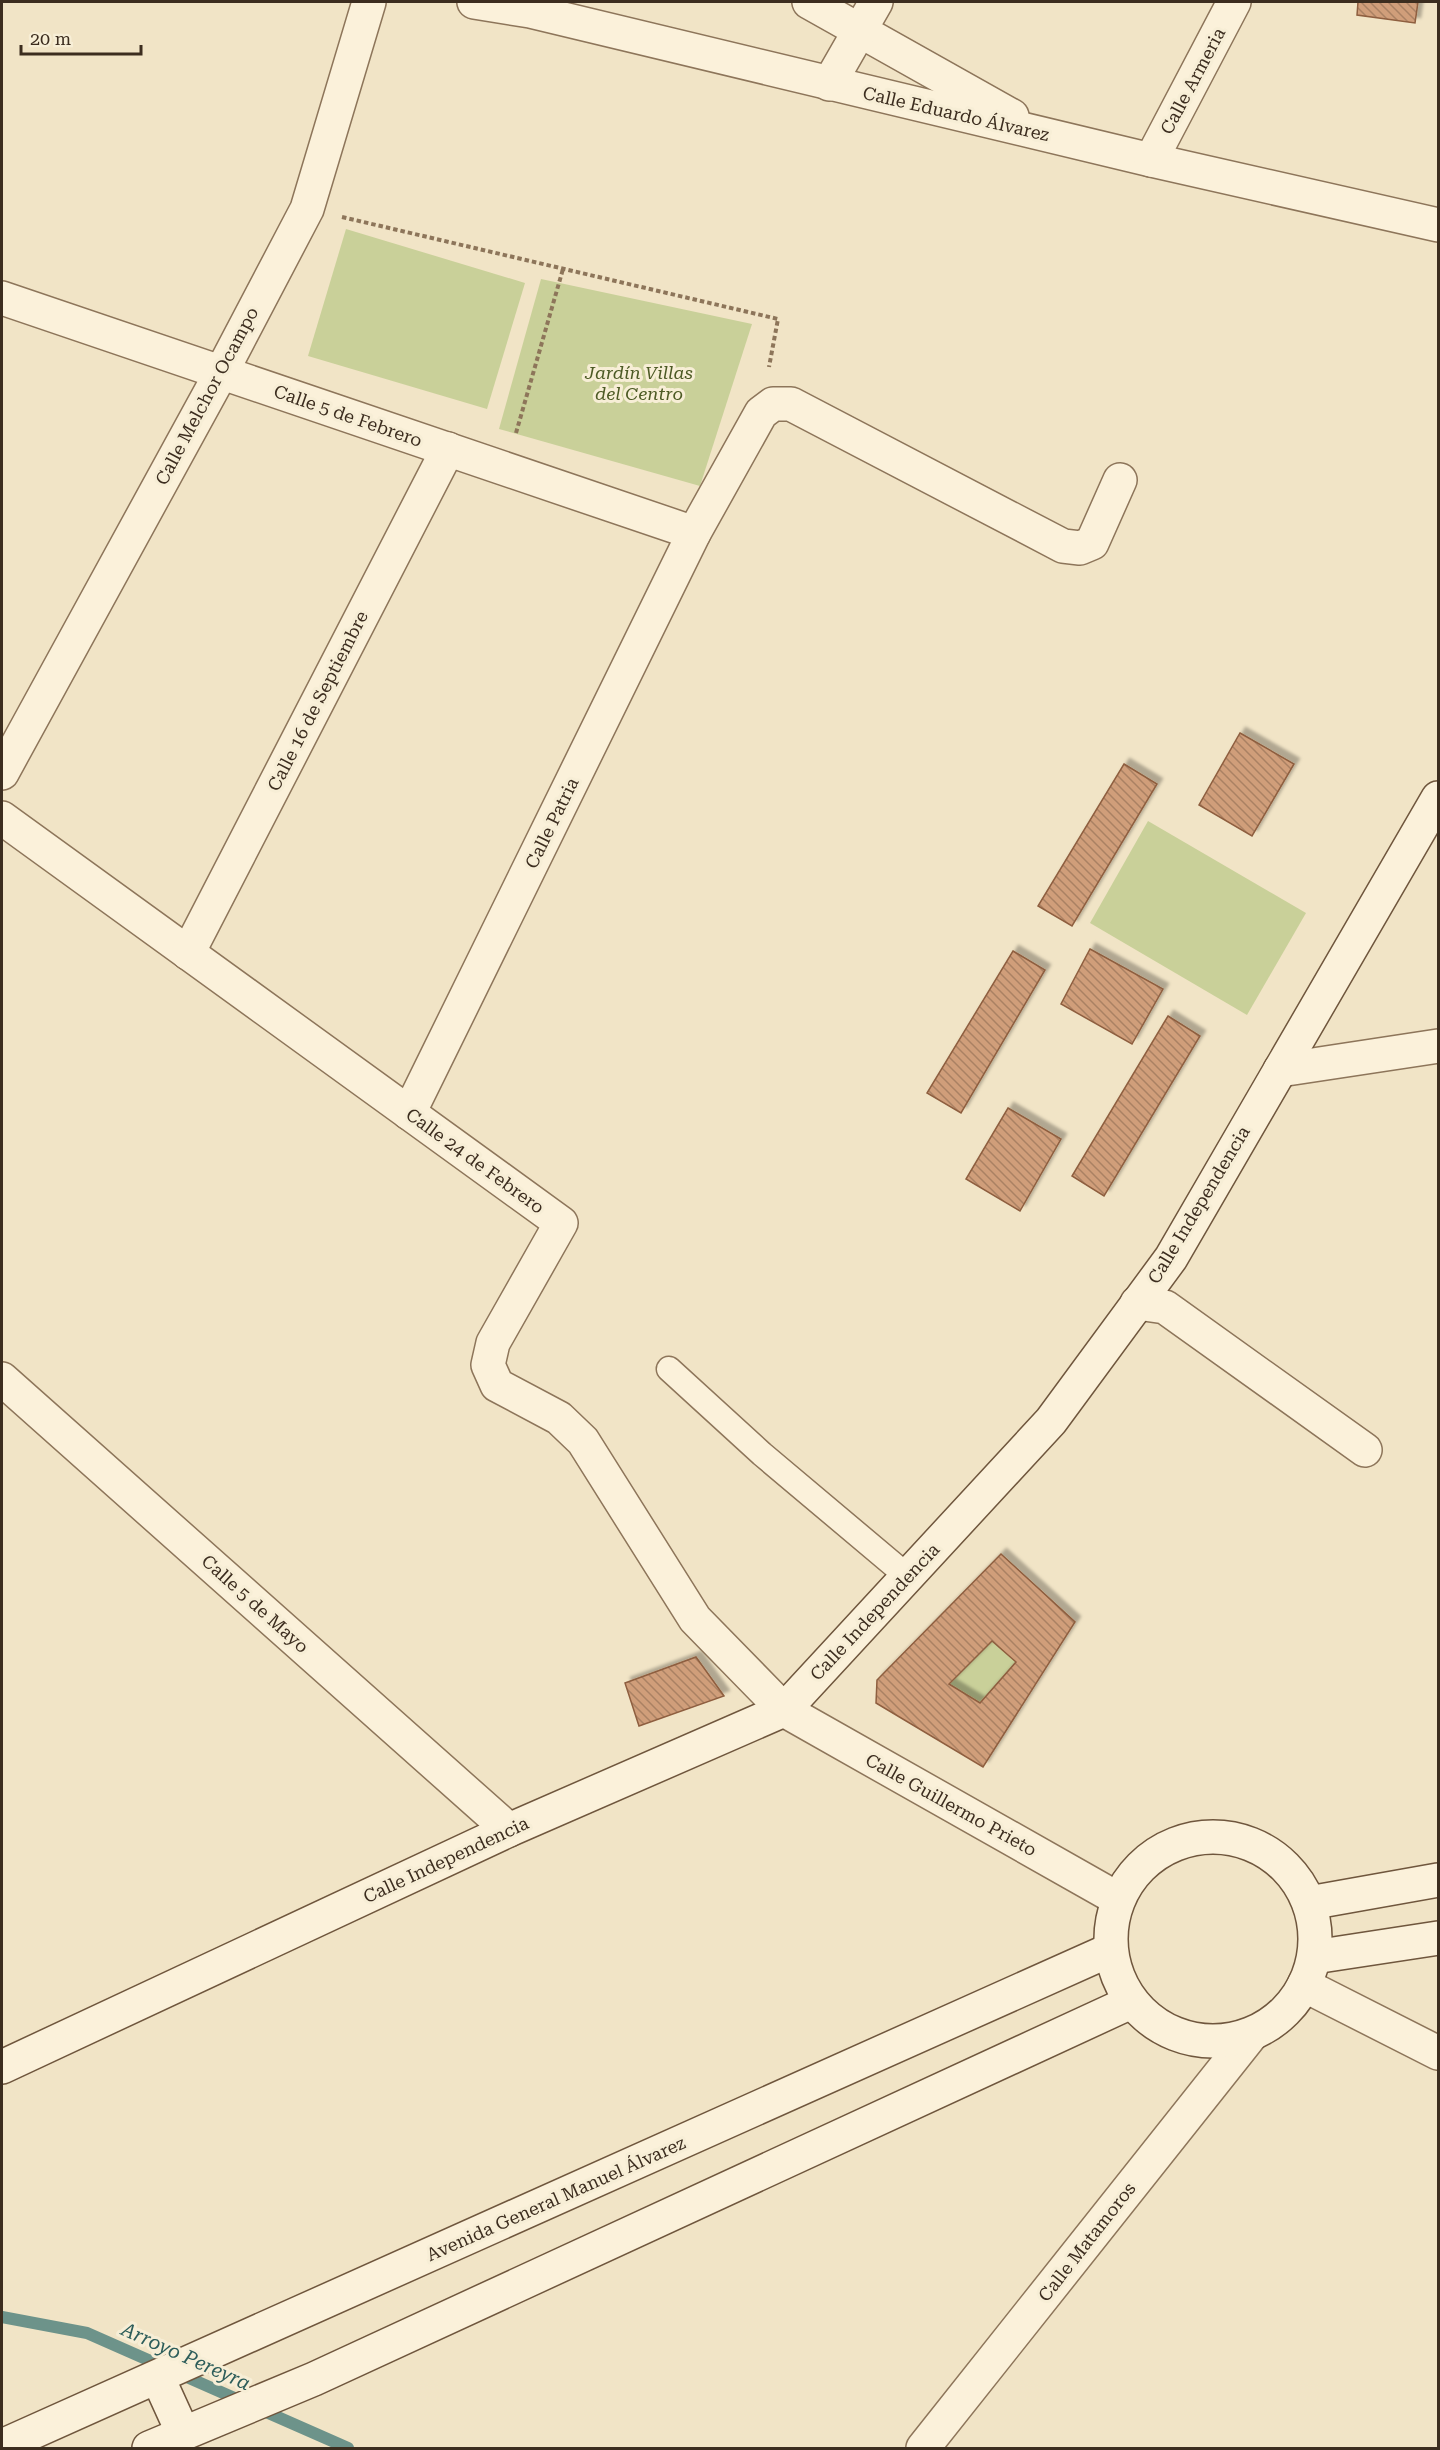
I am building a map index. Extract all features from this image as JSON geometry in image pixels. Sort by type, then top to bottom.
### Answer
[{"type":"street","name":"Calle Melchor Ocampo","points":[[2,773],[221,373],[307,209],[369,2]]},
{"type":"street","name":"Calle Eduardo Álvarez","points":[[474,2],[533,6],[829,84],[1438,225]]},
{"type":"street","points":[[809,2],[1046,135]]},
{"type":"street","points":[[829,84],[876,2]]},
{"type":"street","name":"Calle Armeria","points":[[1151,160],[1234,2]]},
{"type":"street","name":"Calle 5 de Febrero","points":[[4,305],[221,373],[694,533]]},
{"type":"street","points":[[761,413],[773,404],[791,404],[1063,546],[1080,548],[1092,543],[1120,480]]},
{"type":"street","name":"Calle Patria","points":[[409,1113],[694,533],[761,413]]},
{"type":"street","name":"Calle 16 de Septiembre","points":[[188,953],[448,449]]},
{"type":"street","name":"Calle Independencia","points":[[2,2067],[509,1830],[784,1710],[1051,1421],[1171,1258],[1438,798]]},
{"type":"street","name":"Calle 24 de Febrero","points":[[2,818],[561,1223],[493,1343],[488,1365],[497,1385],[559,1418],[583,1442],[695,1619],[784,1710]]},
{"type":"street","points":[[1280,1070],[1438,1046]]},
{"type":"street","points":[[1137,1304],[1165,1306],[1365,1449]]},
{"type":"street","name":"Calle 5 de Mayo","points":[[2,1379],[509,1830]]},
{"type":"street","name":"Calle Guillermo Prieto","points":[[784,1710],[1118,1899]]},
{"type":"street","points":[[1197,1837],[1232,1838],[1265,1850],[1291,1873],[1309,1903],[1315,1929],[1309,1971],[1291,2006],[1273,2022],[1251,2035],[1219,2043],[1185,2039],[1155,2025],[1131,2002],[1117,1977],[1110,1950],[1111,1924],[1118,1899],[1137,1869],[1165,1848],[1197,1837]]},
{"type":"street","points":[[1309,1903],[1438,1880]]},
{"type":"street","points":[[1309,1971],[1438,1938]]},
{"type":"street","name":"Avenida General Manuel Álvarez","points":[[2,2446],[1110,1950]]},
{"type":"street","points":[[1309,1971],[1438,2053]]},
{"type":"street","points":[[149,2448],[314,2379],[1131,2002]]},
{"type":"street","name":"Calle Matamoros","points":[[923,2448],[1251,2035]]},
{"type":"street","points":[[148,2381],[183,2433]]},
{"type":"lane","points":[[669,1369],[762,1454],[907,1576]]},
{"type":"path","points":[[307,209],[778,319],[761,413]]},
{"type":"path","points":[[506,469],[563,269]]},
{"type":"green space","points":[[346,229],[525,283],[487,409],[308,356]]},
{"type":"green space","name":"Jardín Villas del Centro","points":[[541,279],[752,324],[700,486],[499,429]]},
{"type":"green space","points":[[1148,821],[1306,913],[1247,1015],[1090,923]]},
{"type":"green space","points":[[992,1641],[1016,1662],[980,1703],[949,1684]]},
{"type":"building","points":[[1358,2],[1418,2],[1415,23],[1357,15]]},
{"type":"building","points":[[1240,733],[1294,764],[1252,836],[1199,805]]},
{"type":"building","points":[[1124,764],[1157,784],[1072,926],[1038,906]]},
{"type":"building","points":[[1090,949],[1163,989],[1132,1044],[1061,1004]]},
{"type":"building","points":[[1013,951],[1045,970],[961,1113],[927,1093]]},
{"type":"building","points":[[1168,1016],[1200,1036],[1104,1196],[1072,1176]]},
{"type":"building","points":[[1008,1108],[1061,1139],[1020,1211],[966,1179]]},
{"type":"building","points":[[1001,1554],[1075,1622],[983,1767],[876,1703],[877,1680]],"holes":[[[992,1641],[1016,1662],[980,1703],[949,1684]]]},
{"type":"building","points":[[696,1657],[724,1696],[639,1726],[625,1683]]},
{"type":"waterway","name":"Arroyo Pereyra","points":[[2,2317],[87,2333],[348,2448]]}]
